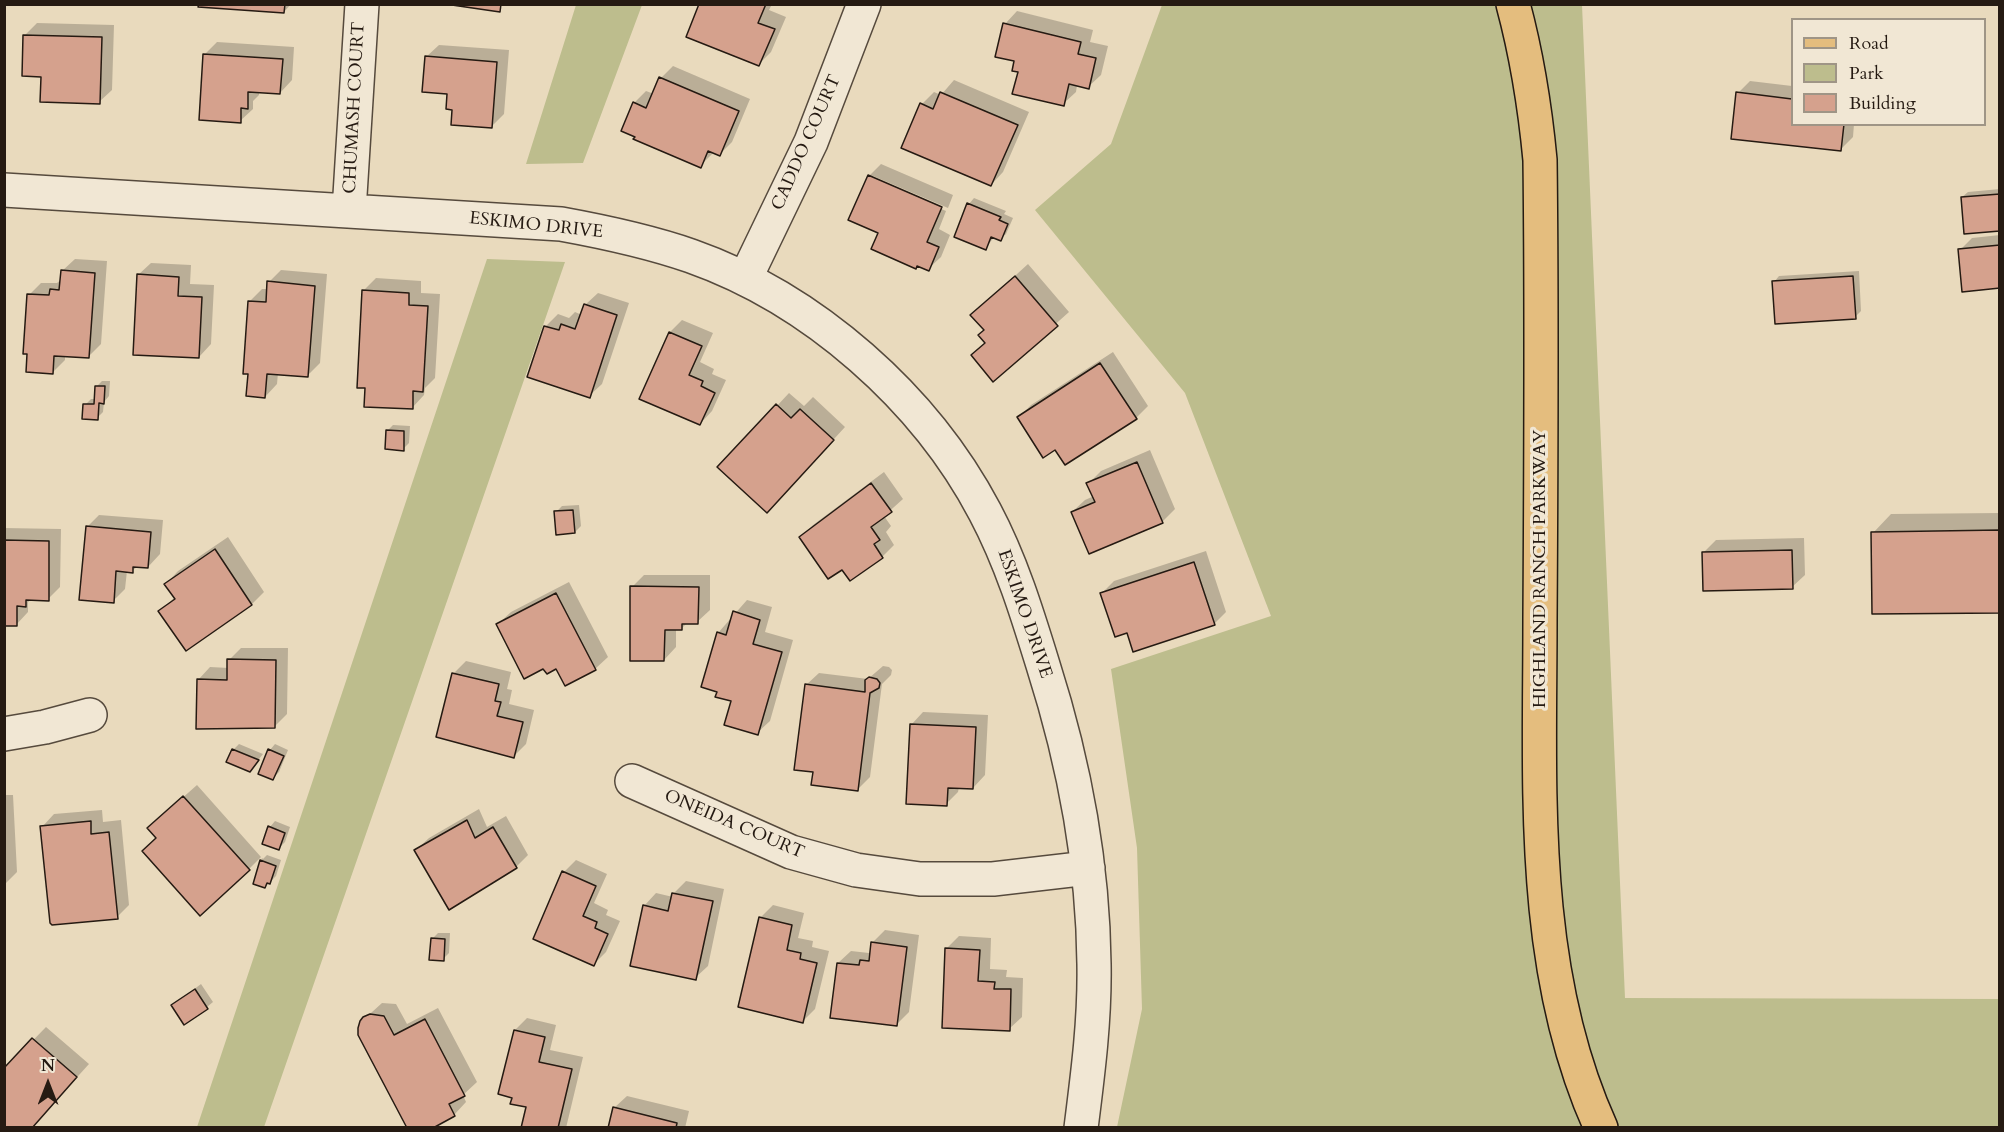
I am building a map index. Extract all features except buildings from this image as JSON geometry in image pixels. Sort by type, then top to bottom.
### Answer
[{"type":"main road","name":"HIGHLAND RANCH PARKWAY","points":[[1513,4],[1535,105],[1540,160],[1541,836],[1552,956],[1562,1009],[1577,1061],[1601,1128]]},
{"type":"street","name":"CHUMASH COURT","points":[[349,211],[362,4]]},
{"type":"street","name":"CADDO COURT","points":[[745,279],[811,142],[864,4]]},
{"type":"street","name":"ESKIMO DRIVE","points":[[4,190],[561,224],[629,237],[693,256],[745,279],[804,314],[859,355],[907,402],[948,453],[985,511],[1015,576],[1052,694],[1074,778],[1088,868],[1094,965],[1090,1060],[1081,1128]]},
{"type":"street","points":[[4,734],[45,727],[90,715]]},
{"type":"street","name":"ONEIDA COURT","points":[[632,781],[791,852],[855,870],[920,879],[993,879],[1088,868]]},
{"type":"green space","points":[[576,5],[642,5],[583,163],[526,164]]},
{"type":"green space","points":[[1162,5],[1582,5],[1625,998],[1999,999],[1999,1127],[1117,1127],[1142,1009],[1137,848],[1111,669],[1271,616],[1185,393],[1035,210],[1111,144]]},
{"type":"green space","points":[[487,259],[565,262],[264,1127],[197,1127]]}]
